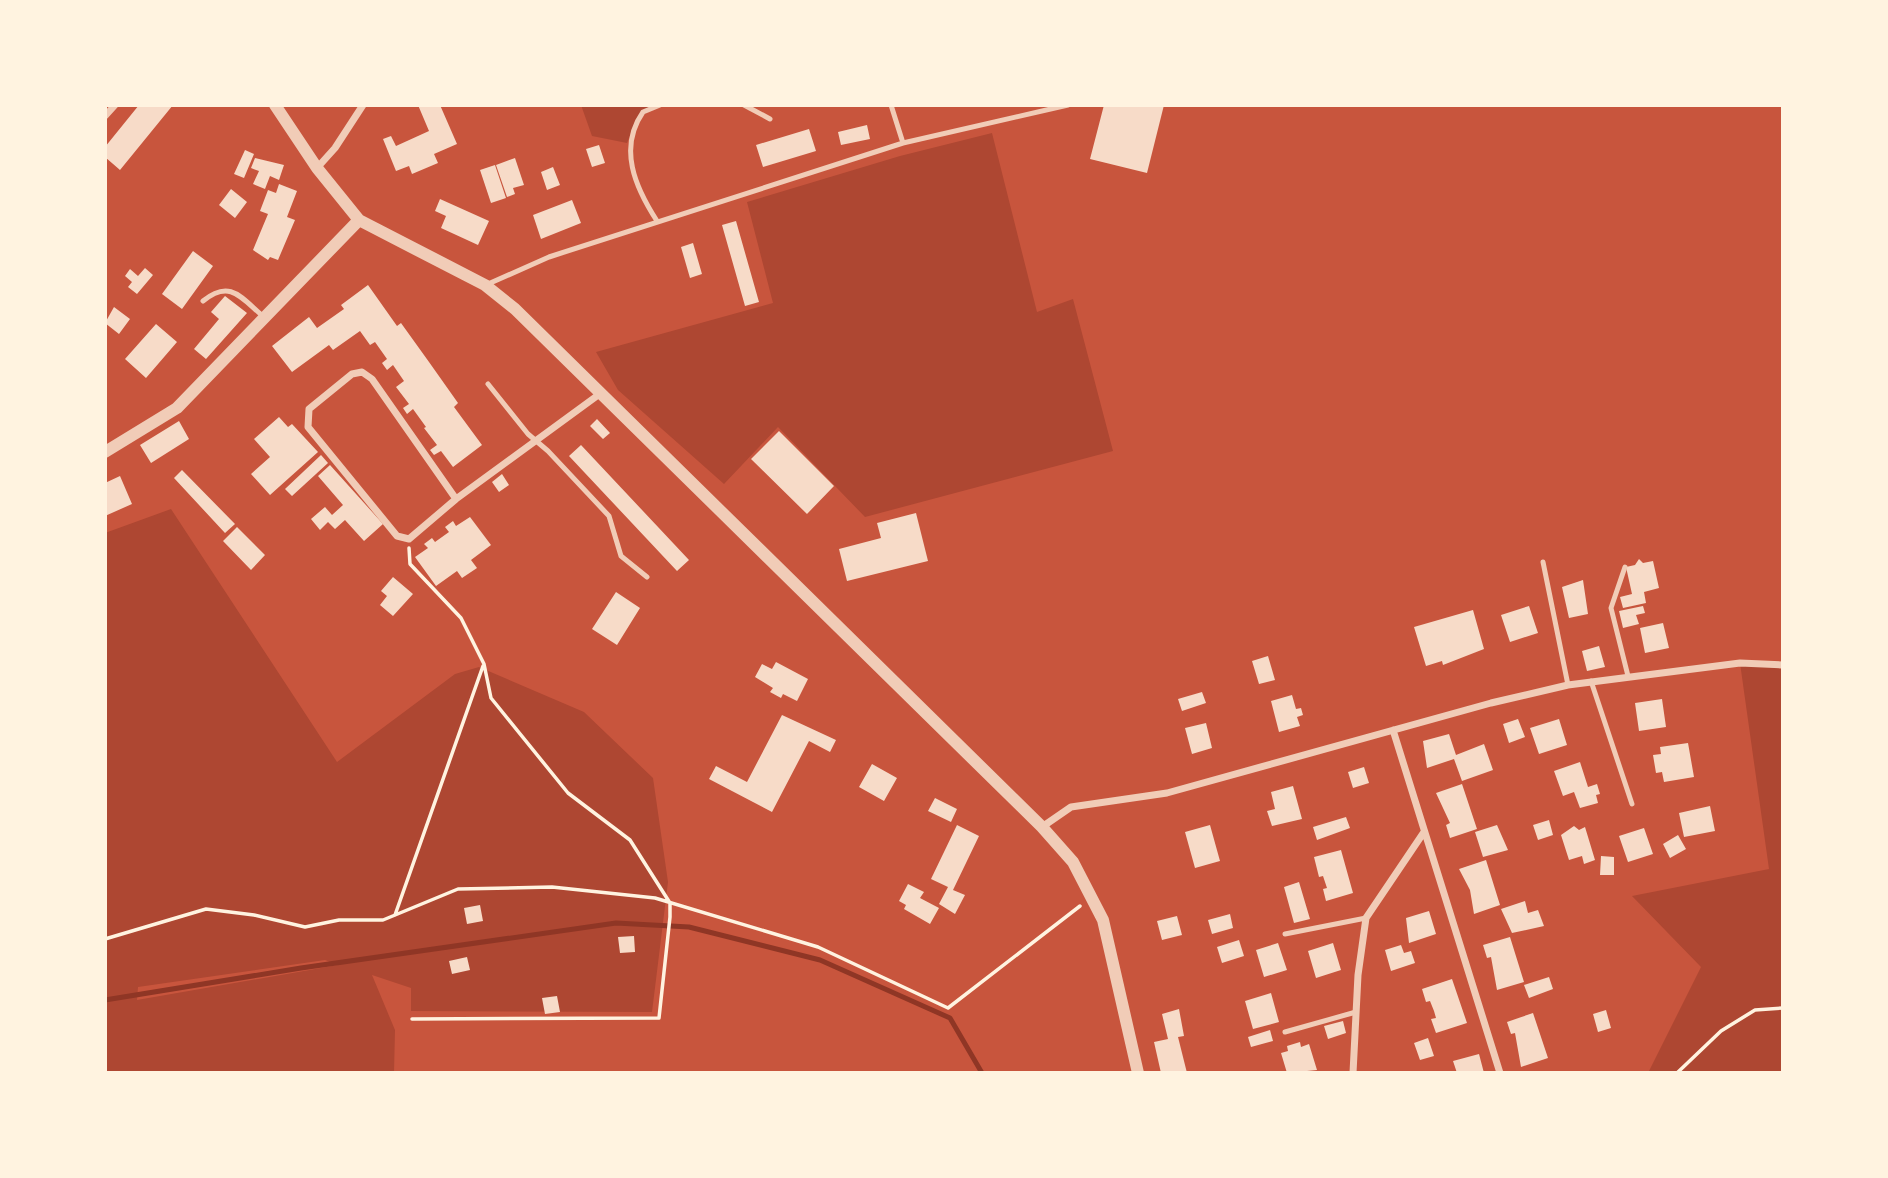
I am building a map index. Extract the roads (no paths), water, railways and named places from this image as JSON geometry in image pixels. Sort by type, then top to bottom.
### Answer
[{"type":"street","points":[[105,116],[115,105]]},
{"type":"street","points":[[275,105],[317,168],[359,220],[485,285],[515,309],[1042,827],[1073,862],[1103,920],[1116,966],[1138,1073]]},
{"type":"street","points":[[317,168],[335,148],[363,105]]},
{"type":"street","points":[[105,453],[177,408],[359,220]]},
{"type":"street","points":[[456,499],[372,379],[362,372],[352,374],[309,409],[308,427],[397,536],[409,539],[456,499],[601,393]]},
{"type":"street","points":[[1042,827],[1071,807],[1167,793],[1568,685],[1740,663],[1783,665]]},
{"type":"street","points":[[1393,730],[1500,1073]]},
{"type":"street","points":[[1353,1073],[1356,1012],[1366,918],[1424,832]]},
{"type":"lane","points":[[657,221],[640,194],[629,143],[643,112],[660,105]]},
{"type":"lane","points":[[744,105],[770,119]]},
{"type":"lane","points":[[891,105],[903,143]]},
{"type":"lane","points":[[485,285],[549,257],[903,143],[1068,105]]},
{"type":"lane","points":[[203,301],[215,292],[225,289],[235,292],[265,318]]},
{"type":"lane","points":[[488,384],[537,442],[609,516],[621,556],[647,577]]},
{"type":"lane","points":[[1543,562],[1568,685]]},
{"type":"lane","points":[[1625,568],[1611,608],[1628,676]]},
{"type":"lane","points":[[1591,681],[1632,804]]},
{"type":"lane","points":[[1285,934],[1366,918]]},
{"type":"lane","points":[[1285,1032],[1356,1012]]},
{"type":"waterway","points":[[105,1000],[301,968],[616,923],[689,927],[820,960],[950,1018],[982,1073]]}]
